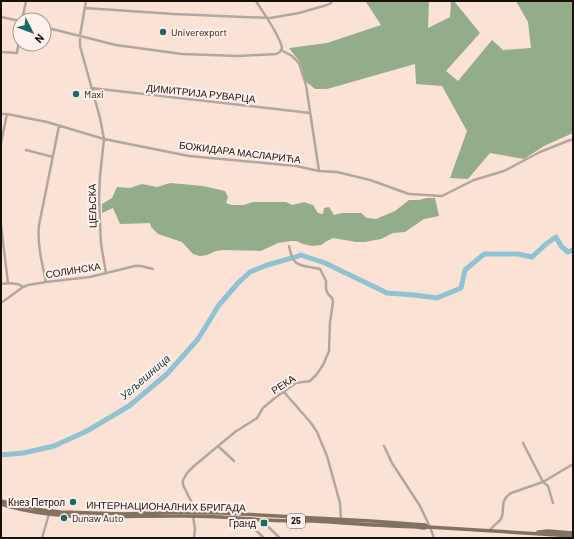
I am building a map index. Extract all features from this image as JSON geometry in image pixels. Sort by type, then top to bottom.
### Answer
[{"type":"main road","name":"ИНТЕРНАЦИОНАЛНИХ БРИГАДА","points":[[1,501],[42,510],[61,512],[124,514],[151,512],[341,519],[420,524],[429,527]]},
{"type":"main road","name":"ИНТЕРНАЦИОНАЛНИХ БРИГАДА","points":[[1,504],[49,514],[122,517],[193,514],[573,536]]},
{"type":"main road","name":"ИНТЕРНАЦИОНАЛНИХ БРИГАДА","points":[[531,533],[548,531],[573,533]]},
{"type":"street","points":[[23,12],[26,1]]},
{"type":"street","name":"ЦЕЉСКА","points":[[86,1],[80,36],[80,46],[100,118],[104,139],[99,199],[101,244],[106,273]]},
{"type":"street","points":[[256,1],[279,40],[282,49],[299,63],[306,85],[319,171]]},
{"type":"street","points":[[85,8],[270,18],[327,6],[332,1]]},
{"type":"street","points":[[1,17],[12,19]]},
{"type":"street","points":[[52,29],[116,45],[182,54],[238,56],[276,54],[282,49]]},
{"type":"street","points":[[1,52],[17,52]]},
{"type":"street","name":"ДИМИТРИЈА РУВАРЦА","points":[[91,88],[310,113]]},
{"type":"street","name":"БОЖИДАРА МАСЛАРИЋА","points":[[1,114],[7,114],[59,126],[104,139],[189,156],[296,166],[319,171],[337,172],[370,180],[408,194],[442,196],[474,180],[504,171],[540,152],[573,140]]},
{"type":"street","points":[[1,143],[7,114]]},
{"type":"street","points":[[46,282],[38,232],[59,126]]},
{"type":"street","points":[[26,150],[52,157]]},
{"type":"street","points":[[1,225],[8,283]]},
{"type":"street","name":"РЕКА","points":[[193,514],[193,506],[182,482],[190,470],[240,428],[257,418],[266,406],[296,383],[310,381],[323,365],[329,351],[330,322],[333,302],[326,289],[326,281],[320,269],[297,264],[293,260],[289,246]]},
{"type":"street","name":"СОЛИНСКА","points":[[1,303],[28,285],[90,278],[135,266],[153,269]]},
{"type":"street","points":[[1,284],[19,284],[23,287]]},
{"type":"street","points":[[284,392],[317,432],[327,456],[340,503],[341,519]]},
{"type":"street","points":[[523,444],[543,482],[548,486],[553,503]]},
{"type":"street","points":[[218,446],[234,461]]},
{"type":"street","points":[[384,446],[392,463],[420,506],[434,538]]},
{"type":"street","points":[[490,531],[501,518],[503,502],[506,496],[543,482],[573,464]]},
{"type":"street","points":[[42,538],[49,514]]},
{"type":"street","points":[[193,514],[195,529],[194,538]]},
{"type":"street","points":[[244,518],[246,522],[264,538]]},
{"type":"street","points":[[261,519],[263,523],[280,538]]},
{"type":"green space","points":[[357,1],[429,1],[428,28],[450,17],[451,1],[454,1],[480,33],[446,71],[458,81],[492,40],[503,50],[531,48],[528,22],[516,1],[573,1],[573,133],[544,146],[524,159],[490,153],[468,179],[450,178],[467,131],[442,86],[416,84],[415,64],[327,89],[315,89],[304,80],[300,62],[289,48],[327,43],[381,25],[366,2]]},
{"type":"green space","points":[[170,183],[203,186],[225,191],[228,197],[226,203],[232,205],[244,205],[253,202],[286,202],[292,205],[304,202],[313,205],[318,213],[323,214],[324,208],[329,207],[334,215],[342,213],[361,213],[367,218],[376,219],[395,211],[409,200],[435,198],[439,216],[424,219],[405,232],[393,233],[381,239],[365,242],[333,238],[321,245],[312,246],[291,241],[278,243],[261,251],[223,250],[200,256],[193,254],[182,242],[158,234],[151,227],[150,223],[120,224],[113,208],[102,213],[102,204],[112,198],[117,187],[130,188],[142,184],[157,187]]},
{"type":"waterway","name":"Угљешница","points":[[293,258],[301,255],[325,263],[387,293],[437,298],[461,288],[465,270],[484,254],[518,254],[532,257],[556,237],[561,246],[568,252],[573,250]]},
{"type":"waterway","name":"Угљешница","points":[[1,455],[23,453],[54,446],[87,431],[129,406],[167,374],[198,339],[219,305],[238,283],[250,272],[267,265],[292,258]]},
{"type":"place","name":"Univerexport","points":[[163,32]]},
{"type":"place","name":"Maxi","points":[[76,94]]},
{"type":"place","name":"Кнез Петрол","points":[[73,502]]},
{"type":"place","name":"Dunaw Auto","points":[[64,518]]},
{"type":"place","name":"Гранд","points":[[264,523]]}]
